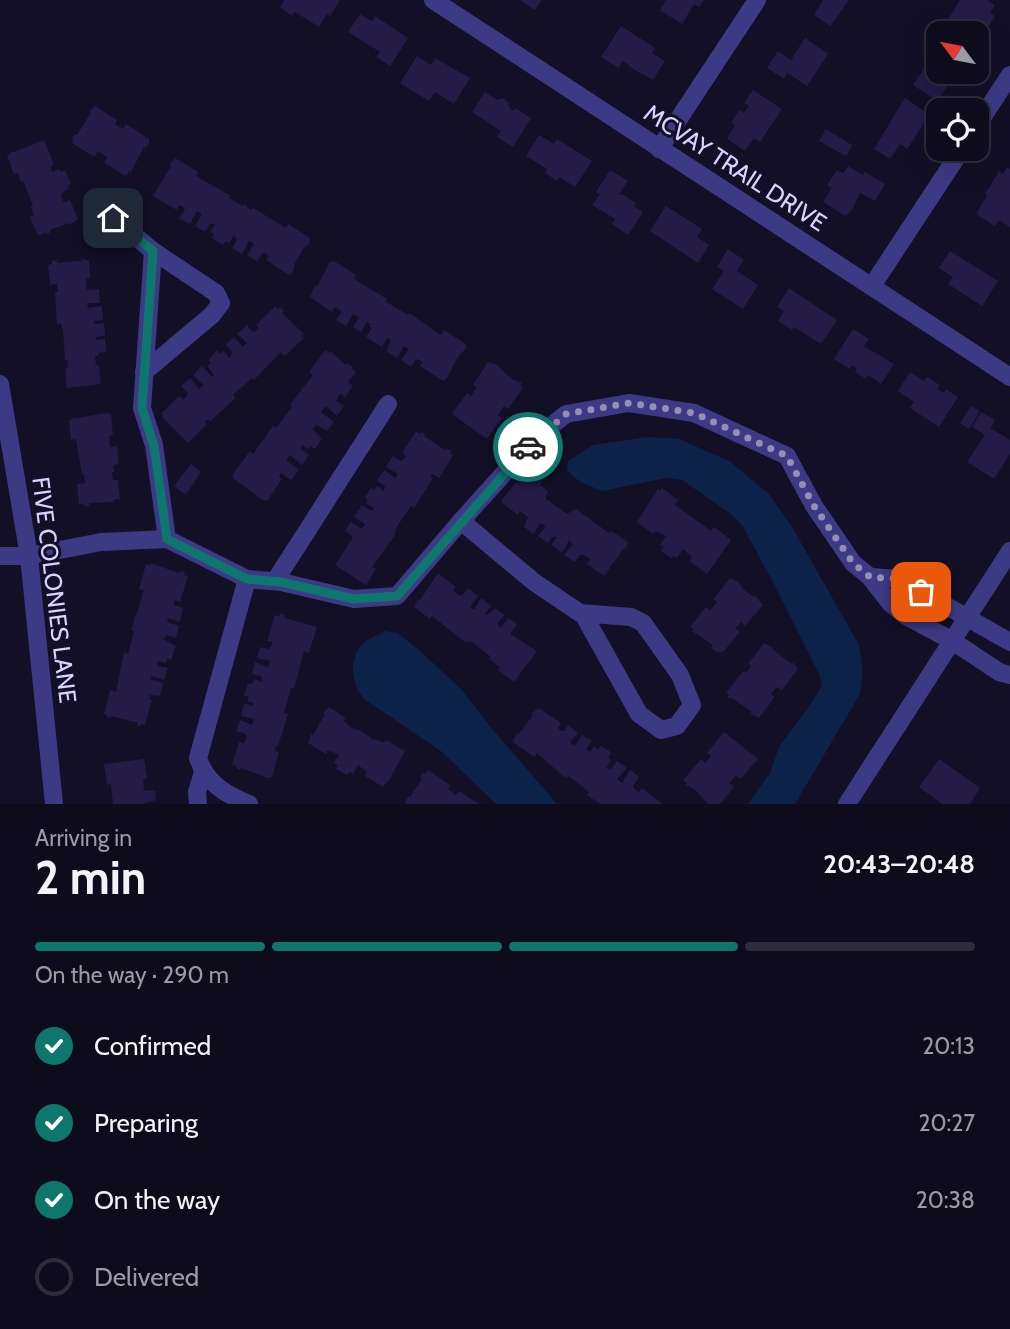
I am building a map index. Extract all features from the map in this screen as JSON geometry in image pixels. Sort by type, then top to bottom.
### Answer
[{"type":"street","name":"MCVAY TRAIL DRIVE","points":[[433,0],[452,5],[659,149],[1010,377]]},
{"type":"street","points":[[659,149],[757,0]]},
{"type":"street","points":[[989,107],[1010,75]]},
{"type":"street","points":[[872,286],[954,161]]},
{"type":"street","points":[[113,218],[153,251],[216,293],[221,303],[212,315],[144,372]]},
{"type":"street","points":[[153,251],[142,408],[154,446],[167,539]]},
{"type":"street","name":"FIVE COLONIES LANE","points":[[0,384],[29,556],[54,804]]},
{"type":"street","points":[[0,556],[29,556],[101,542],[167,539],[247,579],[275,581],[354,599],[397,596],[535,439],[566,414],[629,403],[694,413],[787,456],[814,506],[853,563],[870,577],[890,603],[906,617],[951,640],[999,672],[1010,675]]},
{"type":"street","points":[[275,581],[388,404]]},
{"type":"street","points":[[461,521],[534,582],[583,614],[639,714],[661,730],[677,726],[692,705],[688,692],[680,675],[643,623],[631,617],[583,614]]},
{"type":"street","points":[[855,801],[951,640],[1010,551]]},
{"type":"street","points":[[870,577],[899,579],[1010,642]]},
{"type":"street","points":[[247,579],[198,758],[203,772],[225,793],[249,804]]},
{"type":"street","points":[[198,804],[197,792],[203,772]]},
{"type":"water","points":[[648,437],[679,439],[729,461],[768,493],[792,527],[859,645],[863,671],[860,694],[795,804],[748,804],[770,773],[779,747],[822,685],[775,586],[742,525],[731,514],[682,480],[666,478],[602,491],[580,482],[567,470],[568,461],[593,445]]},
{"type":"water","points":[[385,631],[397,633],[462,690],[557,804],[496,804],[441,751],[364,699],[354,680],[354,659],[363,644]]},
{"type":"building","points":[[284,0],[340,0],[319,27],[295,12],[292,16],[280,7]]},
{"type":"building","points":[[520,0],[542,0],[535,10]]},
{"type":"building","points":[[666,0],[704,0],[699,7],[694,4],[682,24],[660,10]]},
{"type":"building","points":[[823,0],[849,0],[830,26],[814,15]]},
{"type":"building","points":[[960,0],[987,0],[995,5],[990,13],[995,16],[989,26],[989,21],[947,21]]},
{"type":"building","points":[[360,14],[372,21],[375,16],[408,38],[390,66],[376,57],[380,52],[348,32]]},
{"type":"building","points":[[621,26],[655,48],[652,53],[665,61],[653,80],[623,61],[618,68],[601,57]]},
{"type":"building","points":[[805,38],[828,54],[807,86],[787,73],[784,79],[767,68],[778,51],[791,60]]},
{"type":"building","points":[[417,56],[431,65],[435,58],[470,78],[454,104],[435,92],[429,101],[400,83]]},
{"type":"building","points":[[926,66],[926,84],[949,84],[940,98],[933,98],[913,85]]},
{"type":"building","points":[[753,90],[782,109],[760,142],[754,138],[745,151],[727,139],[735,125],[731,123],[739,110],[744,113],[749,106],[744,103]]},
{"type":"building","points":[[485,92],[498,100],[502,98],[514,111],[515,108],[531,118],[513,147],[497,137],[501,131],[472,112]]},
{"type":"building","points":[[905,98],[926,112],[926,121],[907,149],[900,144],[890,159],[874,149]]},
{"type":"building","points":[[95,106],[117,120],[115,124],[123,129],[126,124],[149,139],[146,148],[144,147],[131,172],[126,176],[104,163],[107,157],[98,151],[94,157],[72,143],[72,138],[77,135],[91,112],[89,111]]},
{"type":"building","points":[[826,129],[852,145],[846,156],[819,141]]},
{"type":"building","points":[[539,135],[554,144],[557,139],[592,161],[575,187],[559,177],[557,181],[545,173],[547,169],[526,156]]},
{"type":"building","points":[[44,140],[54,165],[51,166],[52,172],[65,170],[71,184],[61,196],[64,203],[70,200],[78,219],[70,225],[69,223],[38,236],[30,217],[34,215],[33,206],[23,181],[21,182],[18,173],[14,174],[7,156],[13,151]]},
{"type":"building","points":[[175,158],[198,172],[196,176],[231,196],[229,198],[251,210],[253,208],[286,228],[288,224],[310,238],[309,245],[294,264],[292,273],[289,275],[266,260],[269,256],[265,253],[257,261],[247,255],[254,244],[249,241],[242,254],[232,248],[237,240],[234,235],[229,243],[226,241],[223,245],[212,238],[214,234],[210,232],[215,224],[210,224],[205,232],[195,226],[202,214],[197,211],[190,224],[179,218],[185,210],[183,207],[179,205],[177,210],[153,196]]},
{"type":"building","points":[[848,166],[885,184],[875,201],[860,193],[846,216],[823,202],[832,188],[827,185],[837,170],[843,173]]},
{"type":"building","points":[[1007,167],[1010,169],[1010,227],[999,220],[995,226],[976,214],[999,171],[1003,174]]},
{"type":"building","points":[[610,170],[628,181],[618,196],[622,194],[636,203],[634,206],[643,212],[628,235],[612,224],[615,219],[592,205],[600,194],[596,192]]},
{"type":"building","points":[[666,206],[702,229],[697,237],[709,245],[698,263],[650,231]]},
{"type":"building","points":[[728,249],[744,260],[737,271],[758,285],[743,309],[712,289],[724,271],[717,267]]},
{"type":"building","points":[[950,251],[998,281],[982,306],[948,284],[953,277],[939,268]]},
{"type":"building","points":[[81,258],[89,261],[90,278],[86,279],[87,290],[99,289],[100,303],[87,303],[88,308],[102,306],[103,320],[94,321],[94,324],[104,323],[105,336],[96,337],[96,340],[105,339],[106,352],[95,356],[101,384],[67,388],[65,369],[68,368],[63,330],[61,324],[57,324],[57,284],[50,285],[48,265],[57,260],[57,263],[82,261]]},
{"type":"building","points":[[334,261],[356,275],[354,279],[387,299],[385,301],[408,315],[409,313],[441,335],[444,330],[466,344],[447,378],[443,381],[420,366],[423,362],[416,359],[411,367],[401,360],[409,349],[404,346],[397,358],[386,351],[391,340],[387,338],[382,347],[366,337],[372,328],[370,324],[367,322],[361,332],[353,327],[359,318],[353,314],[346,326],[336,320],[340,310],[335,307],[332,312],[310,297],[330,262]]},
{"type":"building","points":[[789,288],[837,320],[821,344],[794,327],[792,330],[778,321],[784,311],[777,307]]},
{"type":"building","points":[[275,306],[284,311],[282,313],[304,334],[304,338],[285,356],[281,352],[254,380],[252,378],[233,395],[235,398],[210,422],[208,419],[205,422],[207,424],[188,443],[161,414],[179,396],[183,400],[187,396],[188,393],[181,386],[190,378],[199,389],[204,385],[193,375],[202,366],[212,377],[214,375],[207,366],[211,363],[208,360],[217,350],[220,354],[223,351],[230,358],[232,352],[226,345],[234,337],[243,347],[247,343],[237,334],[247,325],[253,332],[256,331],[259,328],[256,325]]},
{"type":"building","points":[[853,329],[869,339],[864,346],[894,364],[881,384],[868,375],[866,379],[855,372],[857,369],[852,365],[850,369],[834,359]]},
{"type":"building","points":[[325,350],[353,367],[356,372],[348,382],[353,386],[345,397],[340,394],[336,401],[344,406],[337,416],[326,406],[321,412],[334,422],[327,431],[316,425],[313,429],[322,439],[315,449],[302,445],[301,449],[309,455],[302,465],[290,455],[286,460],[299,470],[291,480],[281,473],[279,477],[282,479],[267,501],[261,499],[232,475],[250,451],[253,454],[273,426],[276,428],[292,407],[290,405],[313,375],[309,372]]},
{"type":"building","points":[[488,362],[497,365],[512,379],[522,383],[520,386],[523,388],[508,409],[504,406],[498,415],[502,418],[487,439],[452,414],[467,393],[471,396],[477,387],[473,385]]},
{"type":"building","points":[[910,372],[924,381],[927,377],[940,385],[937,389],[944,393],[946,389],[958,397],[939,427],[910,408],[914,402],[898,391]]},
{"type":"building","points":[[971,406],[980,411],[969,429],[960,423]]},
{"type":"building","points":[[981,412],[995,420],[990,428],[1010,440],[1010,454],[994,479],[967,462],[985,435],[972,427]]},
{"type":"building","points":[[107,413],[111,415],[113,435],[109,436],[110,447],[117,446],[119,464],[113,465],[112,472],[113,480],[118,480],[120,499],[84,506],[79,504],[77,484],[85,483],[84,474],[76,439],[71,440],[69,420],[73,417]]},
{"type":"building","points":[[416,431],[425,434],[424,436],[451,451],[449,453],[453,455],[439,478],[432,474],[430,476],[433,478],[414,508],[411,506],[396,528],[395,535],[372,567],[376,569],[366,585],[335,565],[352,539],[345,531],[351,522],[362,529],[365,524],[354,517],[362,505],[372,511],[374,508],[366,503],[368,500],[365,497],[371,488],[374,490],[377,486],[384,491],[385,486],[377,481],[384,470],[395,478],[398,474],[386,467],[393,456],[403,460],[406,456],[402,453]]},
{"type":"building","points":[[191,464],[201,472],[186,495],[174,486]]},
{"type":"building","points":[[525,471],[542,482],[540,485],[548,491],[545,498],[567,514],[576,509],[609,533],[611,531],[628,542],[604,576],[587,564],[590,559],[584,555],[580,555],[575,562],[564,555],[573,544],[569,540],[562,553],[551,545],[557,537],[552,537],[548,543],[538,536],[546,526],[540,523],[534,534],[524,527],[528,517],[520,511],[518,515],[502,503]]},
{"type":"building","points":[[662,488],[678,500],[675,505],[711,531],[714,527],[731,540],[707,574],[689,561],[692,557],[683,549],[677,558],[671,558],[661,551],[664,547],[660,545],[666,536],[656,531],[653,534],[637,522],[658,489],[660,491]]},
{"type":"building","points":[[151,563],[179,573],[185,572],[184,575],[188,576],[180,602],[175,600],[174,605],[183,608],[180,622],[168,618],[167,622],[179,626],[176,638],[167,635],[163,639],[176,646],[171,660],[167,659],[166,663],[157,661],[158,666],[168,668],[164,680],[151,676],[150,679],[163,683],[160,696],[150,695],[149,699],[152,700],[145,725],[140,724],[140,727],[137,726],[138,723],[107,717],[104,714],[110,690],[116,692],[124,653],[128,654],[134,631],[131,630],[144,591],[139,589],[146,564]]},
{"type":"building","points":[[439,574],[456,587],[453,591],[459,595],[462,596],[468,588],[478,596],[470,607],[474,610],[481,598],[491,606],[485,614],[495,608],[505,615],[497,624],[501,628],[508,618],[517,624],[510,634],[537,651],[514,682],[498,670],[500,667],[489,659],[491,657],[472,642],[466,643],[432,616],[430,619],[414,607]]},
{"type":"building","points":[[730,578],[739,582],[742,588],[753,597],[754,595],[763,605],[745,626],[741,622],[735,629],[740,632],[722,653],[718,653],[711,648],[713,645],[690,627],[706,607],[710,610],[717,602],[713,599]]},
{"type":"building","points":[[280,613],[285,615],[284,618],[317,627],[309,653],[304,651],[294,689],[291,688],[284,713],[288,714],[275,751],[279,752],[272,777],[268,778],[232,765],[239,742],[244,743],[247,737],[236,731],[240,720],[252,725],[254,719],[241,716],[244,703],[253,706],[253,703],[247,701],[249,697],[244,695],[248,683],[252,684],[254,679],[263,682],[261,676],[252,674],[255,662],[268,667],[270,661],[257,658],[260,647],[271,647],[273,642],[267,641],[275,615],[279,617]]},
{"type":"building","points":[[764,643],[792,664],[793,662],[798,669],[782,690],[777,687],[771,694],[775,697],[759,718],[727,697],[729,695],[726,693],[743,671],[746,673],[751,666],[748,664]]},
{"type":"building","points":[[329,707],[346,718],[344,721],[352,728],[374,740],[384,743],[386,740],[405,751],[383,787],[365,776],[367,772],[358,765],[353,774],[350,772],[347,775],[336,769],[338,765],[334,763],[339,755],[328,750],[326,754],[308,743],[325,714],[323,713]]},
{"type":"building","points":[[539,708],[561,723],[558,728],[561,731],[568,725],[578,733],[570,742],[575,746],[582,735],[592,741],[586,749],[590,752],[594,746],[608,750],[611,760],[606,768],[611,769],[617,761],[627,768],[617,779],[622,783],[630,770],[639,777],[634,789],[639,792],[642,788],[663,804],[600,804],[587,795],[589,792],[569,776],[563,776],[537,753],[534,757],[513,742],[517,733],[519,734],[533,715],[531,714]]},
{"type":"building","points":[[724,732],[758,759],[740,779],[736,776],[729,783],[734,787],[720,804],[708,804],[694,789],[685,785],[687,783],[683,780],[701,759],[705,763],[711,756],[707,753]]},
{"type":"building","points":[[144,759],[147,778],[143,779],[144,791],[155,790],[156,800],[143,804],[113,804],[111,784],[107,785],[104,764]]},
{"type":"building","points":[[939,759],[980,788],[970,804],[942,804],[919,787]]},
{"type":"building","points":[[428,770],[450,785],[448,789],[456,795],[459,791],[479,804],[405,804],[422,779],[420,777]]},
{"type":"way so far","points":[[528,447],[566,414],[629,403],[694,413],[787,456],[814,506],[853,563],[870,577],[899,579],[921,592]]},
{"type":"route","points":[[113,218],[153,251],[142,408],[154,446],[167,539],[247,579],[281,582],[354,599],[397,596],[528,447]]}]
